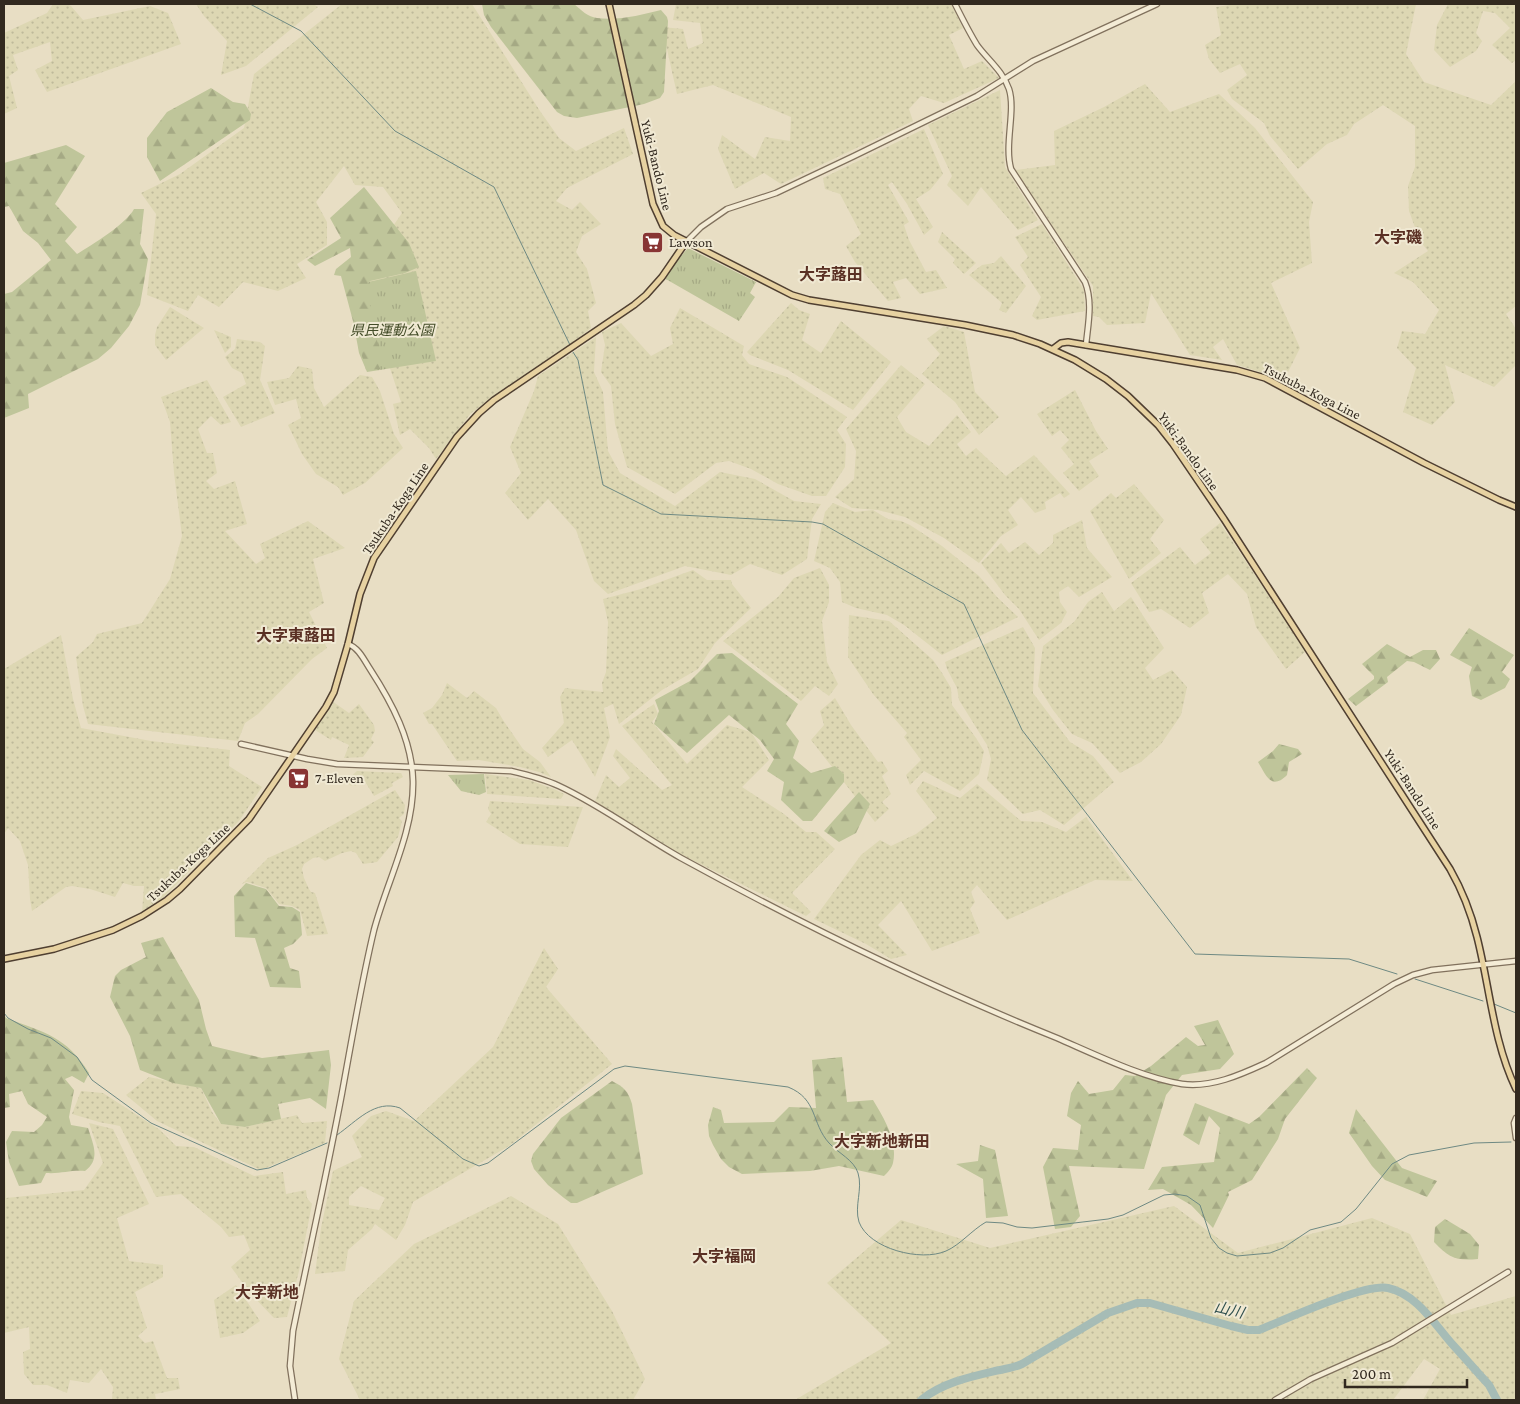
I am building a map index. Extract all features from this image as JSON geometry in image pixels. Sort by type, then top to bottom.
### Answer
[{"type":"main road","name":"Yuki-Bando Line","points":[[609,4],[653,204],[663,226],[670,232],[779,289],[802,298],[990,329],[1054,349],[1085,365],[1117,387],[1149,416],[1173,444],[1444,858],[1462,890],[1470,912],[1483,964],[1499,1046],[1516,1089]]},
{"type":"main road","name":"Tsukuba-Koga Line","points":[[4,959],[54,949],[113,930],[154,910],[180,889],[241,828],[253,814],[326,707],[340,676],[360,594],[374,558],[464,428],[494,400],[618,317],[646,296],[662,277],[686,242]]},
{"type":"main road","name":"Tsukuba-Koga Line","points":[[1054,349],[1064,342],[1086,345],[1237,370],[1265,378],[1424,463],[1516,507]]},
{"type":"street","points":[[955,4],[977,44],[1009,88],[1009,151],[1011,170],[1089,290],[1090,301],[1086,345]]},
{"type":"street","points":[[686,242],[701,227],[727,209],[794,185],[976,96],[1033,61],[1060,47],[1157,4]]},
{"type":"street","points":[[295,1400],[290,1366],[293,1331],[371,947],[411,811],[413,781],[406,739],[389,700],[357,650],[348,644]]},
{"type":"street","points":[[240,744],[337,764],[511,771],[557,785],[602,809],[664,848],[825,934],[1042,1032],[1142,1073],[1182,1084],[1201,1084],[1224,1080],[1266,1063],[1394,984],[1412,975],[1432,970],[1516,961]]},
{"type":"street","points":[[1516,1118],[1514,1123],[1516,1138]]},
{"type":"street","points":[[1275,1400],[1311,1379],[1392,1343],[1508,1272]]},
{"type":"green space","points":[[53,4],[67,4],[71,6],[83,20],[150,6],[168,13],[181,44],[47,92],[35,70],[52,61],[50,42],[13,55],[18,70],[9,76],[17,108],[4,114],[4,33],[47,13]]},
{"type":"green space","points":[[196,4],[313,4],[318,7],[246,66],[221,75],[227,41],[204,16]]},
{"type":"green space","points":[[342,4],[472,4],[559,138],[576,151],[624,128],[633,154],[567,188],[556,201],[572,210],[580,202],[601,224],[582,236],[576,252],[587,269],[596,303],[588,311],[591,328],[567,348],[471,413],[436,459],[429,448],[410,429],[400,435],[393,404],[401,402],[388,362],[346,279],[391,229],[402,213],[383,187],[355,185],[344,166],[316,202],[327,222],[327,245],[297,264],[306,278],[278,291],[243,282],[219,307],[198,295],[188,311],[147,295],[156,214],[141,193],[180,174],[244,128],[254,74]]},
{"type":"green space","points":[[482,4],[574,4],[591,16],[605,19],[629,17],[661,10],[668,21],[664,92],[660,98],[644,104],[577,118],[564,116],[557,112],[491,27],[484,15]]},
{"type":"green space","points":[[676,4],[951,4],[963,28],[949,35],[964,69],[982,61],[999,78],[944,103],[921,96],[909,109],[913,121],[781,184],[764,173],[735,189],[718,149],[722,135],[755,159],[765,137],[790,141],[791,117],[713,85],[677,94],[662,27],[683,29],[688,49],[703,43],[700,23],[673,20]]},
{"type":"green space","points":[[1236,4],[1416,4],[1406,54],[1424,82],[1491,105],[1516,81],[1516,306],[1506,314],[1516,329],[1516,365],[1494,387],[1445,365],[1455,402],[1432,425],[1403,412],[1416,368],[1397,348],[1402,331],[1425,334],[1439,310],[1413,282],[1394,273],[1428,251],[1420,241],[1409,211],[1408,186],[1415,167],[1415,126],[1383,105],[1354,124],[1347,135],[1327,144],[1298,169],[1270,136],[1264,123],[1232,99],[1227,90],[1247,75],[1240,64],[1220,73],[1209,59],[1205,45],[1221,35],[1216,7]]},
{"type":"green space","points":[[1448,4],[1516,4],[1516,60],[1512,63],[1492,45],[1510,28],[1495,13],[1483,11],[1476,33],[1482,41],[1476,51],[1450,67],[1434,50],[1437,25]]},
{"type":"green space","points":[[1145,84],[1170,112],[1219,94],[1255,128],[1313,202],[1309,222],[1312,263],[1271,283],[1300,348],[1283,382],[1237,365],[1223,339],[1213,347],[1222,360],[1190,355],[1151,293],[1145,323],[1107,325],[1099,317],[1093,316],[1093,286],[1015,170],[1055,165],[1054,131],[1104,107]]},
{"type":"green space","points":[[211,88],[233,102],[245,104],[251,114],[250,120],[160,181],[147,157],[147,138],[167,112]]},
{"type":"green space","points":[[1000,90],[1005,167],[1038,220],[1018,230],[981,187],[968,206],[947,185],[952,176],[928,125]]},
{"type":"green space","points":[[924,129],[943,174],[930,190],[916,199],[933,227],[924,235],[892,182],[888,185],[909,222],[904,225],[909,240],[926,272],[936,270],[947,288],[920,294],[906,278],[893,282],[901,298],[888,301],[855,262],[846,246],[861,234],[840,194],[825,189],[823,178]]},
{"type":"green space","points":[[66,145],[85,156],[55,204],[77,227],[65,241],[77,254],[100,240],[124,221],[134,209],[144,209],[140,244],[148,259],[140,305],[129,326],[111,348],[98,359],[28,394],[29,408],[4,418],[4,294],[12,292],[51,260],[38,243],[23,231],[9,206],[4,207],[4,163]]},
{"type":"green space","points":[[364,187],[409,243],[419,267],[405,273],[370,281],[366,286],[380,355],[380,369],[366,370],[341,276],[334,275],[336,269],[351,257],[350,248],[315,266],[307,260],[341,238],[330,218]]},
{"type":"green space","points":[[1042,224],[1084,290],[1085,311],[1037,320],[1032,316],[1041,297],[1020,265],[1028,257],[1015,237]]},
{"type":"green space","points":[[942,232],[976,263],[964,274],[953,263],[955,259],[938,242]]},
{"type":"green space","points":[[688,248],[756,282],[750,293],[755,297],[739,321],[664,278],[680,255]]},
{"type":"green space","points":[[1001,256],[1026,286],[1006,313],[999,310],[1002,303],[969,275],[982,265],[994,263]]},
{"type":"green space","name":"県民運動公園","points":[[416,271],[436,361],[367,372],[359,353],[347,287]]},
{"type":"green space","points":[[791,303],[799,310],[810,314],[802,340],[821,353],[841,321],[891,362],[853,410],[788,370],[750,355],[747,352]]},
{"type":"green space","points":[[170,307],[204,328],[166,360],[155,345],[155,335],[157,327]]},
{"type":"green space","points":[[680,308],[744,346],[742,355],[749,364],[787,377],[847,417],[837,430],[846,444],[845,467],[826,496],[812,496],[778,484],[751,469],[729,461],[716,463],[675,494],[627,467],[615,424],[611,386],[601,372],[605,345],[602,332],[621,323],[651,356],[673,344],[670,328]]},
{"type":"green space","points":[[944,326],[964,332],[975,392],[999,417],[979,435],[955,402],[922,374],[940,354],[927,339]]},
{"type":"green space","points":[[214,330],[231,337],[231,347],[225,353]]},
{"type":"green space","points":[[596,337],[594,372],[603,392],[608,451],[620,473],[675,506],[720,472],[755,479],[794,501],[821,504],[812,519],[807,559],[782,575],[750,564],[731,575],[685,566],[608,594],[594,581],[576,530],[548,499],[528,520],[505,493],[521,473],[510,447],[534,391],[538,376]]},
{"type":"green space","points":[[237,339],[260,342],[265,346],[260,380],[275,413],[241,427],[223,397],[246,384],[242,373],[232,368],[225,357],[235,349]]},
{"type":"green space","points":[[901,365],[925,384],[897,417],[906,432],[929,446],[957,415],[971,432],[957,444],[966,456],[976,448],[1006,476],[1034,455],[1070,494],[1064,498],[1060,493],[1045,502],[1046,509],[1035,513],[1021,497],[1008,510],[1018,525],[1001,536],[979,563],[944,538],[905,517],[878,510],[852,508],[835,497],[854,479],[856,451],[846,429]]},
{"type":"green space","points":[[298,366],[312,369],[314,388],[324,407],[360,375],[372,377],[380,391],[394,434],[403,448],[365,483],[343,495],[338,487],[316,474],[302,454],[288,425],[301,418],[296,399],[275,405],[267,382],[289,378]]},
{"type":"green space","points":[[207,380],[231,422],[221,425],[211,416],[198,429],[207,453],[213,453],[217,473],[206,481],[214,489],[235,481],[247,524],[225,531],[256,564],[265,558],[260,544],[308,521],[345,548],[313,559],[324,603],[309,612],[327,648],[312,659],[258,714],[245,723],[238,741],[88,724],[83,706],[76,657],[93,642],[97,634],[142,623],[170,579],[182,536],[170,422],[161,397]]},
{"type":"green space","points":[[1075,390],[1096,431],[1108,449],[1089,461],[1099,476],[1079,491],[1063,473],[1074,464],[1061,448],[1069,440],[1060,430],[1052,436],[1037,414]]},
{"type":"green space","points":[[1134,484],[1164,520],[1150,539],[1161,553],[1129,579],[1090,511],[1111,493],[1116,498]]},
{"type":"green space","points":[[833,503],[855,512],[873,510],[888,519],[910,525],[942,546],[979,576],[1018,617],[942,655],[904,625],[887,615],[856,608],[842,602],[840,582],[830,568],[814,561],[825,512]]},
{"type":"green space","points":[[1082,520],[1087,548],[1112,577],[1079,597],[1068,586],[1059,592],[1060,602],[1067,612],[1061,623],[1039,640],[1019,609],[1005,595],[981,563],[1001,543],[1009,553],[1025,542],[1039,555],[1053,543],[1053,535]]},
{"type":"green space","points":[[1220,523],[1306,651],[1286,669],[1256,627],[1247,594],[1228,574],[1202,593],[1209,613],[1190,628],[1161,609],[1149,612],[1131,583],[1180,547],[1195,565],[1211,553],[1200,539]]},
{"type":"green space","points":[[820,568],[829,585],[829,602],[822,621],[827,662],[838,684],[829,696],[815,686],[801,701],[723,641],[778,597],[794,578]]},
{"type":"green space","points":[[693,570],[707,580],[731,580],[732,584],[751,608],[715,643],[698,669],[662,690],[619,724],[613,704],[604,708],[610,737],[595,777],[572,740],[548,757],[542,748],[564,723],[560,697],[565,688],[603,692],[602,683],[606,672],[608,622],[603,599],[641,589]]},
{"type":"green space","points":[[1102,592],[1114,611],[1131,597],[1164,648],[1145,668],[1153,680],[1172,670],[1187,687],[1181,715],[1161,744],[1141,762],[1120,773],[1092,743],[1072,734],[1053,710],[1038,686],[1043,646],[1074,622],[1088,602]]},
{"type":"green space","points":[[849,615],[889,621],[933,660],[942,673],[951,688],[952,705],[984,751],[979,774],[960,791],[924,771],[910,785],[906,775],[921,760],[904,737],[907,733],[873,694],[848,657]]},
{"type":"green space","points":[[1023,627],[1035,648],[1033,693],[1070,742],[1093,756],[1114,782],[1064,825],[1040,810],[1023,814],[987,780],[991,759],[987,745],[959,700],[957,688],[945,662]]},
{"type":"green space","points":[[1469,628],[1514,655],[1502,672],[1510,679],[1505,688],[1481,700],[1472,696],[1469,676],[1472,667],[1450,655]]},
{"type":"green space","points":[[61,635],[73,699],[81,728],[151,741],[230,750],[229,766],[262,787],[239,821],[165,896],[142,913],[144,886],[123,883],[115,897],[90,889],[66,887],[32,911],[28,865],[20,841],[8,828],[4,834],[4,669]]},
{"type":"green space","points":[[1387,644],[1410,657],[1423,650],[1436,650],[1440,659],[1430,670],[1414,662],[1407,661],[1387,677],[1388,682],[1356,706],[1348,699],[1374,679],[1374,676],[1362,664]]},
{"type":"green space","points":[[732,653],[798,704],[786,724],[799,741],[793,758],[811,773],[835,766],[844,774],[844,782],[812,821],[803,821],[781,800],[784,782],[767,771],[774,759],[760,740],[729,715],[687,753],[654,724],[659,711],[655,700],[690,681],[717,654]]},
{"type":"green space","points":[[447,683],[467,698],[474,691],[496,708],[523,749],[540,762],[551,777],[520,767],[479,760],[457,761],[423,713],[432,708],[442,695]]},
{"type":"green space","points":[[835,698],[851,725],[878,762],[882,761],[888,771],[882,776],[891,794],[882,802],[889,809],[875,822],[811,740],[824,725],[820,711]]},
{"type":"green space","points":[[332,701],[349,713],[359,704],[374,725],[375,731],[371,739],[374,742],[363,757],[344,758],[349,745],[332,737],[331,740],[315,730]]},
{"type":"green space","points":[[654,704],[658,714],[652,722],[687,764],[727,725],[751,732],[769,760],[742,787],[784,814],[806,832],[816,832],[835,849],[792,893],[811,912],[806,916],[647,836],[595,801],[606,775],[619,787],[630,778],[613,756],[616,749],[662,790],[672,785],[622,726]]},
{"type":"green space","points":[[1279,744],[1298,749],[1302,754],[1289,762],[1287,775],[1277,782],[1266,776],[1258,762]]},
{"type":"green space","points":[[357,771],[401,773],[403,777],[392,783],[393,786],[374,796],[364,780],[355,786],[353,784],[351,786],[346,781]]},
{"type":"green space","points":[[484,774],[486,792],[479,795],[461,791],[448,775]]},
{"type":"green space","points":[[485,774],[529,780],[564,794],[561,799],[487,794]]},
{"type":"green space","points":[[923,781],[960,798],[977,784],[1021,821],[1042,822],[1066,832],[1086,817],[1133,881],[1095,880],[1007,920],[977,885],[971,892],[975,902],[970,909],[980,933],[932,951],[901,901],[878,925],[907,955],[891,959],[866,944],[814,919],[861,855],[880,840],[891,846],[916,834],[937,818],[916,791]]},
{"type":"green space","points":[[395,790],[405,805],[404,814],[399,818],[402,821],[398,837],[377,862],[363,864],[356,853],[351,851],[325,861],[319,857],[313,858],[304,864],[302,869],[304,878],[311,892],[315,893],[328,934],[307,936],[300,910],[292,906],[279,904],[266,888],[247,882],[242,884],[268,858],[297,845]]},
{"type":"green space","points":[[859,792],[870,804],[856,833],[839,842],[824,831]]},
{"type":"green space","points":[[490,801],[583,807],[568,847],[520,844],[486,822],[491,814],[488,809]]},
{"type":"green space","points":[[246,883],[266,889],[279,906],[292,907],[300,912],[302,935],[293,944],[284,948],[290,968],[299,971],[301,988],[270,987],[255,938],[235,937],[234,896]]},
{"type":"green space","points":[[163,937],[199,1000],[212,1046],[262,1058],[329,1050],[331,1065],[326,1109],[310,1098],[278,1104],[281,1119],[245,1127],[221,1124],[201,1088],[173,1083],[140,1070],[130,1036],[110,997],[115,976],[121,970],[146,957],[141,943]]},
{"type":"green space","points":[[544,948],[558,969],[546,987],[612,1064],[509,1146],[413,1202],[405,1225],[396,1240],[375,1224],[372,1229],[348,1250],[345,1271],[315,1274],[321,1228],[333,1171],[362,1157],[352,1136],[371,1116],[386,1111],[414,1121],[493,1047]],"holes":[[[361,1186],[385,1198],[379,1210],[349,1205],[349,1197]]]},
{"type":"green space","points":[[4,1015],[6,1018],[43,1032],[63,1043],[81,1061],[89,1073],[84,1083],[72,1076],[65,1079],[74,1090],[69,1117],[71,1125],[88,1128],[93,1145],[93,1161],[85,1171],[46,1173],[41,1183],[19,1186],[9,1162],[6,1142],[12,1131],[34,1132],[47,1117],[28,1104],[22,1091],[9,1094],[10,1107],[4,1108]]},
{"type":"green space","points":[[1218,1020],[1234,1054],[1220,1069],[1182,1075],[1166,1095],[1144,1169],[1069,1166],[1080,1216],[1071,1227],[1055,1229],[1043,1167],[1053,1148],[1078,1150],[1081,1125],[1067,1116],[1071,1093],[1078,1081],[1089,1094],[1113,1090],[1125,1075],[1135,1076],[1151,1066],[1186,1037],[1198,1046],[1205,1045],[1194,1026]]},
{"type":"green space","points":[[842,1057],[847,1102],[873,1100],[892,1138],[894,1146],[893,1163],[884,1176],[839,1166],[810,1171],[742,1174],[729,1167],[721,1159],[709,1136],[708,1125],[713,1107],[721,1110],[724,1123],[774,1122],[789,1107],[816,1108],[812,1060]]},
{"type":"green space","points":[[1307,1068],[1317,1078],[1285,1119],[1278,1139],[1252,1180],[1228,1192],[1229,1195],[1213,1228],[1191,1205],[1163,1189],[1148,1190],[1162,1167],[1214,1162],[1220,1128],[1209,1116],[1199,1145],[1183,1135],[1195,1103],[1249,1124],[1259,1117]]},
{"type":"green space","points":[[149,1077],[201,1088],[212,1112],[221,1124],[245,1127],[297,1115],[302,1123],[327,1121],[325,1143],[261,1170],[157,1121],[126,1095]]},
{"type":"green space","points":[[612,1081],[625,1090],[632,1104],[643,1174],[577,1203],[571,1203],[548,1185],[534,1169],[531,1161],[533,1154],[561,1118]]},
{"type":"green space","points":[[81,1091],[103,1093],[160,1130],[176,1146],[194,1147],[254,1176],[283,1172],[286,1194],[306,1190],[307,1198],[312,1204],[299,1271],[287,1317],[274,1318],[250,1293],[231,1267],[250,1250],[244,1235],[229,1237],[221,1227],[181,1194],[156,1197],[120,1126],[72,1114]]},
{"type":"green space","points":[[1356,1109],[1402,1168],[1437,1181],[1427,1197],[1385,1180],[1372,1166],[1349,1133]]},
{"type":"green space","points":[[89,1123],[113,1129],[149,1204],[117,1218],[129,1261],[163,1265],[163,1277],[135,1292],[147,1328],[138,1336],[145,1343],[153,1341],[167,1378],[178,1378],[180,1389],[155,1394],[156,1400],[112,1399],[113,1387],[101,1369],[89,1383],[70,1380],[67,1393],[47,1385],[33,1385],[24,1374],[23,1352],[30,1349],[29,1327],[4,1333],[4,1132],[6,1198],[84,1190],[103,1163]]},
{"type":"green space","points":[[980,1145],[995,1150],[1008,1216],[986,1218],[983,1179],[956,1164],[978,1161]]},
{"type":"green space","points":[[511,1196],[558,1224],[612,1311],[645,1379],[633,1400],[360,1400],[339,1359],[354,1301],[414,1244]]},
{"type":"green space","points":[[1174,1206],[1238,1253],[1372,1218],[1410,1234],[1451,1315],[1516,1296],[1516,1400],[1423,1400],[1440,1369],[1424,1359],[1393,1400],[795,1400],[891,1343],[827,1283],[901,1220],[990,1248]]},
{"type":"green space","points":[[1445,1219],[1470,1234],[1479,1245],[1478,1259],[1458,1259],[1444,1252],[1434,1242],[1435,1227]]},
{"type":"green space","points":[[236,1285],[260,1321],[243,1333],[220,1338],[214,1300]]},
{"type":"waterway","points":[[250,4],[301,31],[395,131],[494,187],[570,345]]},
{"type":"waterway","points":[[573,352],[578,360],[603,485],[661,514],[823,524],[964,604],[1022,730],[1195,954],[1349,959],[1397,974]]},
{"type":"waterway","points":[[1415,979],[1483,1001]]},
{"type":"waterway","points":[[1494,1004],[1516,1013]]},
{"type":"waterway","points":[[4,1013],[8,1018],[28,1029],[51,1038],[77,1057],[92,1080],[151,1123],[247,1166],[257,1170],[269,1168],[327,1143]]},
{"type":"waterway","points":[[337,1135],[374,1109],[382,1106],[391,1106],[400,1108],[463,1159],[479,1166],[488,1163],[614,1069],[625,1066],[788,1087],[805,1098],[823,1135],[856,1168],[860,1185],[858,1216],[859,1222],[865,1231],[884,1246],[897,1251],[923,1255],[946,1251],[986,1222],[1032,1228],[1108,1219],[1123,1215],[1164,1195],[1175,1194],[1187,1196],[1200,1205],[1211,1238],[1219,1248],[1227,1253],[1237,1256],[1270,1253],[1283,1248],[1310,1230],[1341,1222],[1356,1209],[1392,1164],[1409,1155],[1474,1143],[1511,1142]]},
{"type":"waterway","name":"山川","points":[[921,1400],[938,1389],[956,1381],[1022,1364],[1108,1313],[1137,1303],[1150,1303],[1231,1326],[1248,1330],[1259,1330],[1324,1303],[1377,1288],[1388,1288],[1398,1291],[1417,1303],[1489,1385],[1497,1400]]},
{"type":"place","name":"Lawson","points":[[653,242]]},
{"type":"place","name":"7-Eleven","points":[[299,778]]},
{"type":"district","name":"大字磯","points":[[1398,237]]},
{"type":"district","name":"大字蕗田","points":[[831,274]]},
{"type":"district","name":"大字東蕗田","points":[[296,635]]},
{"type":"district","name":"大字新地新田","points":[[882,1141]]},
{"type":"district","name":"大字福岡","points":[[724,1256]]},
{"type":"district","name":"大字新地","points":[[267,1292]]}]
